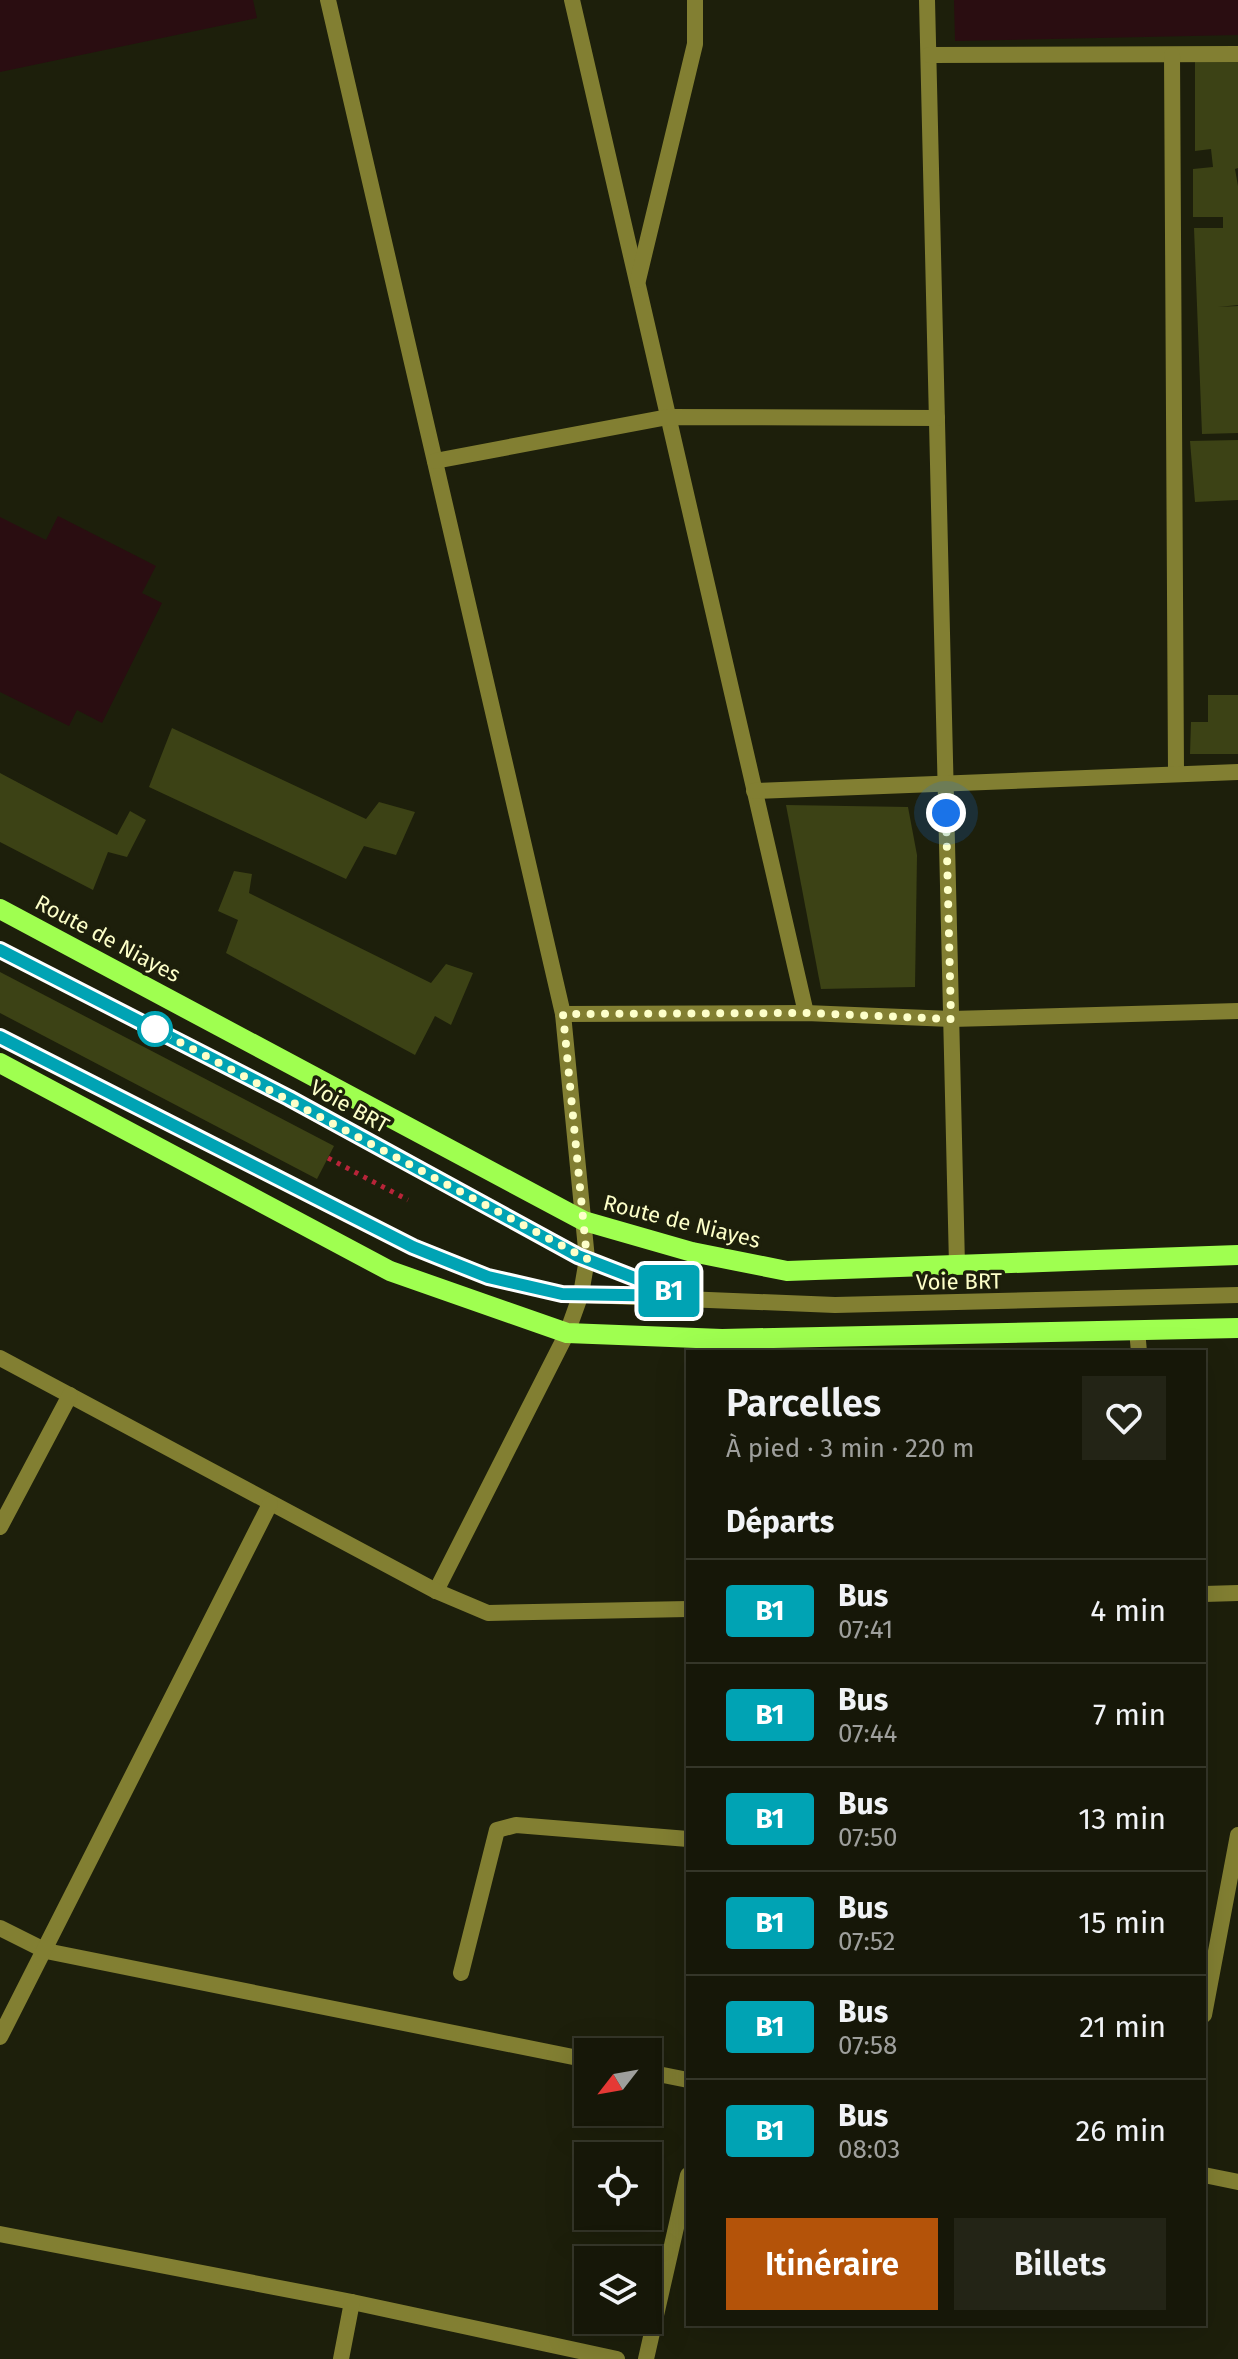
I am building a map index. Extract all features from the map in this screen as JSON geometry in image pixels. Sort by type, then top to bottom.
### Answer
[{"type":"main road","name":"Route de Niayes","points":[[0,909],[584,1221],[692,1252],[787,1271],[1238,1255]]},
{"type":"main road","points":[[0,1063],[390,1271],[567,1333],[722,1339],[1238,1328]]},
{"type":"street","points":[[328,0],[563,1014],[587,1259],[581,1294],[567,1333],[436,1591]]},
{"type":"street","points":[[572,0],[806,1013]]},
{"type":"street","points":[[637,282],[695,44],[695,0]]},
{"type":"street","points":[[927,0],[957,1265]]},
{"type":"street","points":[[929,55],[1238,54]]},
{"type":"street","points":[[1172,55],[1176,772]]},
{"type":"street","points":[[435,461],[668,417],[937,418]]},
{"type":"street","points":[[754,791],[1176,772],[1238,772]]},
{"type":"street","name":"Voie BRT","points":[[0,950],[289,1098],[587,1259],[681,1296]]},
{"type":"street","points":[[563,1014],[806,1013],[951,1019],[1238,1011]]},
{"type":"street","name":"Voie BRT","points":[[0,1037],[413,1247],[488,1277],[562,1294],[681,1296],[835,1305],[1238,1295]]},
{"type":"street","points":[[1137,1330],[1139,1350]]},
{"type":"street","points":[[0,1358],[436,1591],[488,1613],[686,1609]]},
{"type":"street","points":[[0,1527],[70,1395]]},
{"type":"street","points":[[0,2037],[270,1504]]},
{"type":"street","points":[[1206,1594],[1238,1593]]},
{"type":"street","points":[[461,1973],[497,1830],[516,1825],[686,1839]]},
{"type":"street","points":[[1206,2004],[1238,1835]]},
{"type":"street","points":[[0,1928],[46,1951],[574,2057]]},
{"type":"street","points":[[662,2075],[686,2080]]},
{"type":"street","points":[[1206,2175],[1238,2182]]},
{"type":"street","points":[[646,2359],[686,2184]]},
{"type":"street","points":[[0,2234],[352,2302],[617,2359]]},
{"type":"street","points":[[341,2359],[352,2302]]},
{"type":"path","points":[[328,1158],[412,1202]]},
{"type":"shaded area","points":[[0,0],[253,0],[257,18],[0,72]]},
{"type":"shaded area","points":[[954,0],[1238,0],[1238,35],[955,41]]},
{"type":"shaded area","points":[[58,516],[156,566],[142,593],[162,603],[102,723],[77,710],[69,726],[0,692],[0,517],[46,540]]},
{"type":"building","points":[[1195,57],[1238,59],[1238,168],[1235,169],[1238,186],[1238,305],[1218,307],[1238,306],[1238,433],[1202,434],[1194,228],[1223,228],[1223,217],[1193,217],[1193,169],[1213,167],[1211,149],[1195,151]]},
{"type":"building","points":[[1238,440],[1238,500],[1195,502],[1190,441]]},
{"type":"building","points":[[1208,695],[1238,695],[1238,754],[1190,754],[1191,722],[1208,722]]},
{"type":"building","points":[[172,728],[366,819],[379,802],[415,812],[396,855],[364,846],[346,879],[149,787]]},
{"type":"building","points":[[0,773],[117,835],[130,811],[146,820],[127,857],[108,852],[93,890],[0,842]]},
{"type":"building","points":[[786,805],[908,807],[917,855],[915,987],[821,989]]},
{"type":"building","points":[[234,871],[252,874],[249,893],[431,983],[446,964],[473,973],[451,1025],[435,1016],[415,1055],[226,953],[238,920],[218,911]]},
{"type":"building","points":[[0,972],[334,1146],[317,1179],[0,1013]]},
{"type":"bus line","name":"B1","points":[[0,950],[289,1098],[578,1256],[681,1296],[562,1294],[488,1277],[413,1247],[0,1037]]},
{"type":"route","points":[[155,1029],[587,1259],[563,1014],[806,1013],[951,1019],[946,813]]}]
